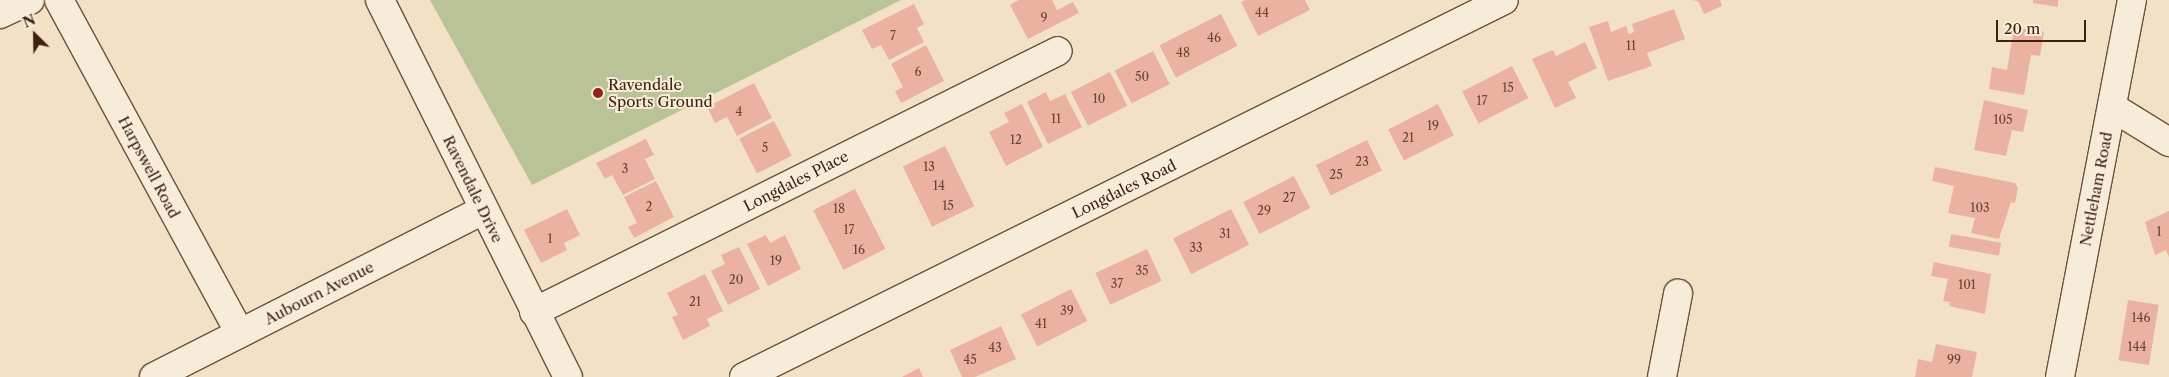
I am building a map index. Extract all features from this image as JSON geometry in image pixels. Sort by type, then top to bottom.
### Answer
[{"type":"street","points":[[0,14],[30,0]]},
{"type":"street","name":"Harpswell Road","points":[[59,0],[240,333]]},
{"type":"street","name":"Ravendale Drive","points":[[380,0],[568,377]]},
{"type":"street","name":"Longdales Road","points":[[744,377],[1504,0]]},
{"type":"street","name":"Nettleham Road","points":[[2060,377],[2132,0]]},
{"type":"street","name":"Longdales Place","points":[[534,312],[1058,50]]},
{"type":"street","points":[[2112,107],[2169,142]]},
{"type":"street","name":"Aubourn Avenue","points":[[154,377],[484,210]]},
{"type":"street","points":[[1662,377],[1678,294]]},
{"type":"green space","name":"Ravendale Sports Ground","points":[[430,0],[901,0],[532,185]]},
{"type":"building","points":[[1019,0],[1052,0],[1057,10],[1073,2],[1079,13],[1028,39],[1010,5]]},
{"type":"building","points":[[1245,0],[1305,0],[1310,10],[1258,36],[1241,2]]},
{"type":"building","points":[[1692,0],[1720,0],[1722,6],[1704,14],[1698,1]]},
{"type":"building","points":[[2033,0],[2058,0],[2058,7],[2033,3]]},
{"type":"building","points":[[914,4],[924,24],[917,28],[924,42],[889,60],[881,45],[872,49],[862,30]]},
{"type":"building","points":[[1674,9],[1685,39],[1647,53],[1652,66],[1608,81],[1589,27],[1608,21],[1611,32],[1626,26],[1629,34],[1634,32],[1632,24]]},
{"type":"building","points":[[1221,14],[1237,46],[1176,77],[1160,45]]},
{"type":"building","points":[[2014,27],[2044,32],[2040,56],[2031,55],[2024,95],[1989,89],[1992,67],[2007,70]]},
{"type":"building","points":[[1585,42],[1597,68],[1568,82],[1576,98],[1555,108],[1532,59],[1553,50],[1556,56]]},
{"type":"building","points":[[926,45],[944,81],[901,103],[895,91],[903,87],[891,64]]},
{"type":"building","points":[[1153,51],[1170,84],[1131,103],[1115,71]]},
{"type":"building","points":[[1512,66],[1528,98],[1478,123],[1462,91]]},
{"type":"building","points":[[1110,72],[1127,106],[1088,126],[1071,92]]},
{"type":"building","points":[[754,83],[772,118],[737,136],[727,117],[715,123],[707,107]]},
{"type":"building","points":[[1046,92],[1050,101],[1065,94],[1082,127],[1048,144],[1027,102]]},
{"type":"building","points":[[1984,100],[2028,110],[2023,132],[2012,130],[2006,156],[1974,150]]},
{"type":"building","points":[[1022,104],[1043,147],[1006,166],[989,132],[1009,122],[1004,113]]},
{"type":"building","points":[[1438,104],[1454,135],[1404,161],[1388,129]]},
{"type":"building","points":[[774,121],[792,156],[757,173],[739,139]]},
{"type":"building","points":[[646,139],[654,155],[645,159],[655,179],[623,195],[612,175],[605,179],[596,163]]},
{"type":"building","points":[[1367,140],[1382,171],[1331,196],[1316,165]]},
{"type":"building","points":[[945,146],[974,206],[932,227],[903,167]]},
{"type":"building","points":[[1935,167],[2015,183],[2018,188],[2015,203],[2011,202],[1999,239],[1971,233],[1975,218],[1948,213],[1954,186],[1932,181]]},
{"type":"building","points":[[1294,176],[1310,208],[1260,234],[1243,202]]},
{"type":"building","points":[[656,181],[674,217],[634,238],[628,227],[637,223],[624,197]]},
{"type":"building","points":[[855,189],[885,249],[844,270],[813,210]]},
{"type":"building","points":[[567,209],[580,235],[564,243],[567,250],[541,263],[524,230]]},
{"type":"building","points":[[1231,209],[1249,245],[1191,274],[1173,239]]},
{"type":"building","points":[[2169,211],[2169,257],[2166,250],[2155,255],[2145,222]]},
{"type":"building","points":[[1951,234],[2001,243],[1999,256],[1949,247]]},
{"type":"building","points":[[766,235],[770,243],[785,235],[801,269],[768,286],[747,244]]},
{"type":"building","points":[[739,247],[760,289],[728,305],[711,271],[725,264],[721,255]]},
{"type":"building","points":[[1147,249],[1162,281],[1110,305],[1095,273]]},
{"type":"building","points":[[1934,262],[1991,274],[1985,314],[1949,306],[1950,302],[1943,301],[1948,279],[1931,276]]},
{"type":"building","points":[[705,274],[723,311],[707,319],[710,326],[683,340],[672,317],[678,315],[667,293]]},
{"type":"building","points":[[1071,289],[1087,321],[1037,346],[1021,314]]},
{"type":"building","points":[[2128,300],[2159,305],[2149,365],[2118,360]]},
{"type":"building","points":[[1001,326],[1016,359],[975,377],[962,377],[950,350]]},
{"type":"building","points":[[1936,344],[1977,352],[1972,377],[1915,377],[1918,359],[1932,362]]},
{"type":"building","points":[[919,368],[923,377],[902,377]]},
{"type":"place","name":"Ravendale Sports Ground","points":[[598,93]]}]
